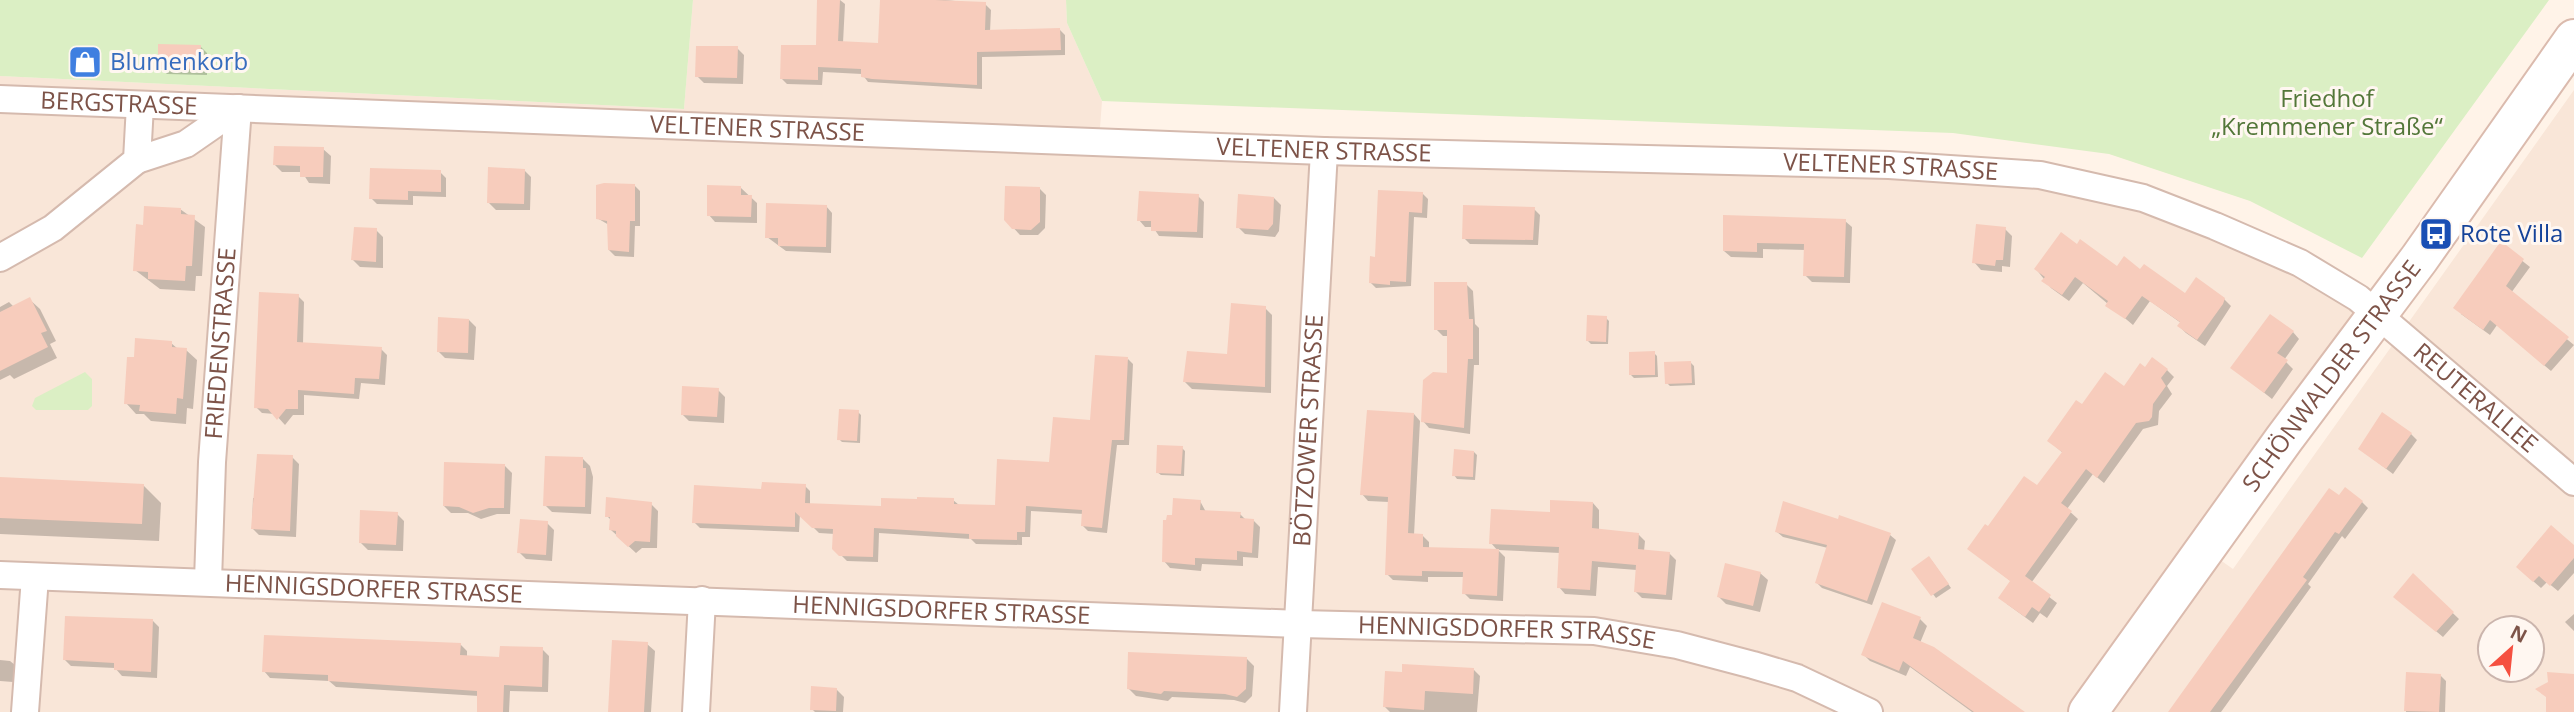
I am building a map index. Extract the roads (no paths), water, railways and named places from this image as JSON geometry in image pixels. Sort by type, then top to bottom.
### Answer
[{"type":"main road","name":"SCHÖNWALDER STRASSE","points":[[2088,712],[2574,40]]},
{"type":"street","name":"BERGSTRASSE","points":[[0,99],[238,108]]},
{"type":"street","points":[[137,160],[140,105]]},
{"type":"street","name":"VELTENER STRASSE","points":[[238,108],[1324,151],[1889,164],[2040,175],[2143,198],[2215,226],[2300,263],[2378,314]]},
{"type":"street","points":[[0,258],[53,228],[137,160],[186,144],[238,108]]},
{"type":"street","name":"FRIEDENSTRASSE","points":[[208,581],[218,382],[238,108]]},
{"type":"street","name":"BÖTZOWER STRASSE","points":[[1293,712],[1300,624],[1307,421],[1324,151]]},
{"type":"street","name":"REUTERALLEE","points":[[2378,314],[2574,482]]},
{"type":"street","name":"HENNIGSDORFER STRASSE","points":[[0,575],[1300,624],[1594,631],[1677,645],[1753,664],[1797,678],[1869,712]]},
{"type":"street","points":[[25,712],[35,577]]},
{"type":"street","points":[[696,712],[702,600]]},
{"type":"place","name":"Blumenkorb","points":[[85,62]]},
{"type":"place","name":"Rote Villa","points":[[2436,234]]},
{"type":"park label","name":"Friedhof „Kremmener Straße“","points":[[2327,113]]}]
